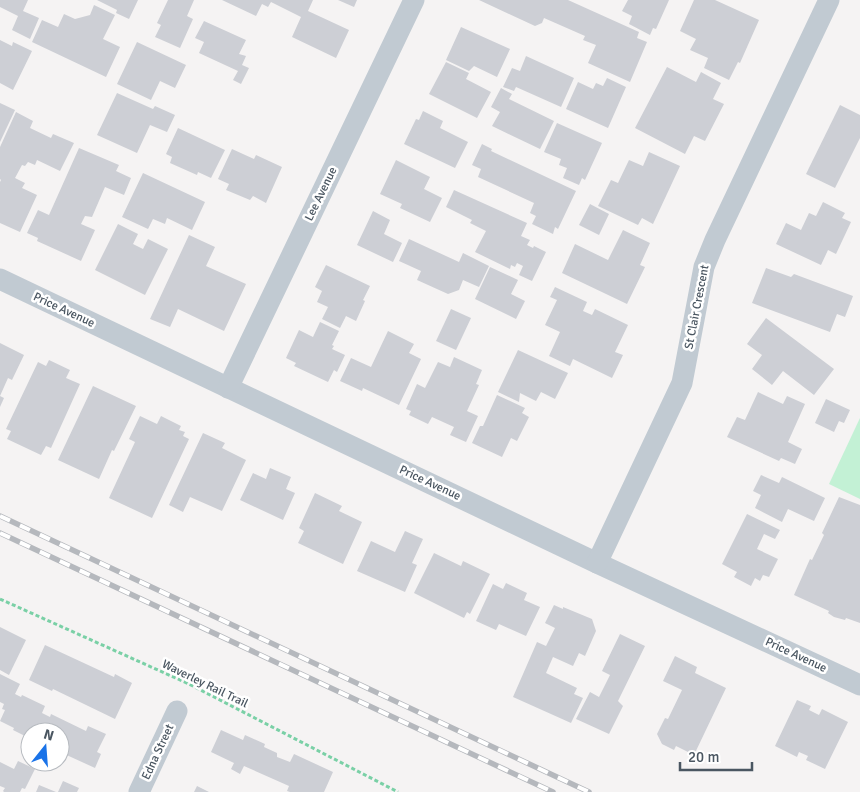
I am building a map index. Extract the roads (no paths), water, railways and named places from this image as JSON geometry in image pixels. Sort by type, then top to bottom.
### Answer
[{"type":"street","name":"Lee Avenue","points":[[228,388],[414,0]]},
{"type":"street","name":"St Clair Crescent","points":[[597,563],[682,383],[704,267],[715,240],[829,0]]},
{"type":"street","name":"Price Avenue","points":[[0,280],[597,563],[860,685]]},
{"type":"street","name":"Edna Street","points":[[139,792],[177,711]]},
{"type":"railway","points":[[0,516],[589,792]]},
{"type":"railway","points":[[0,533],[553,792]]}]
